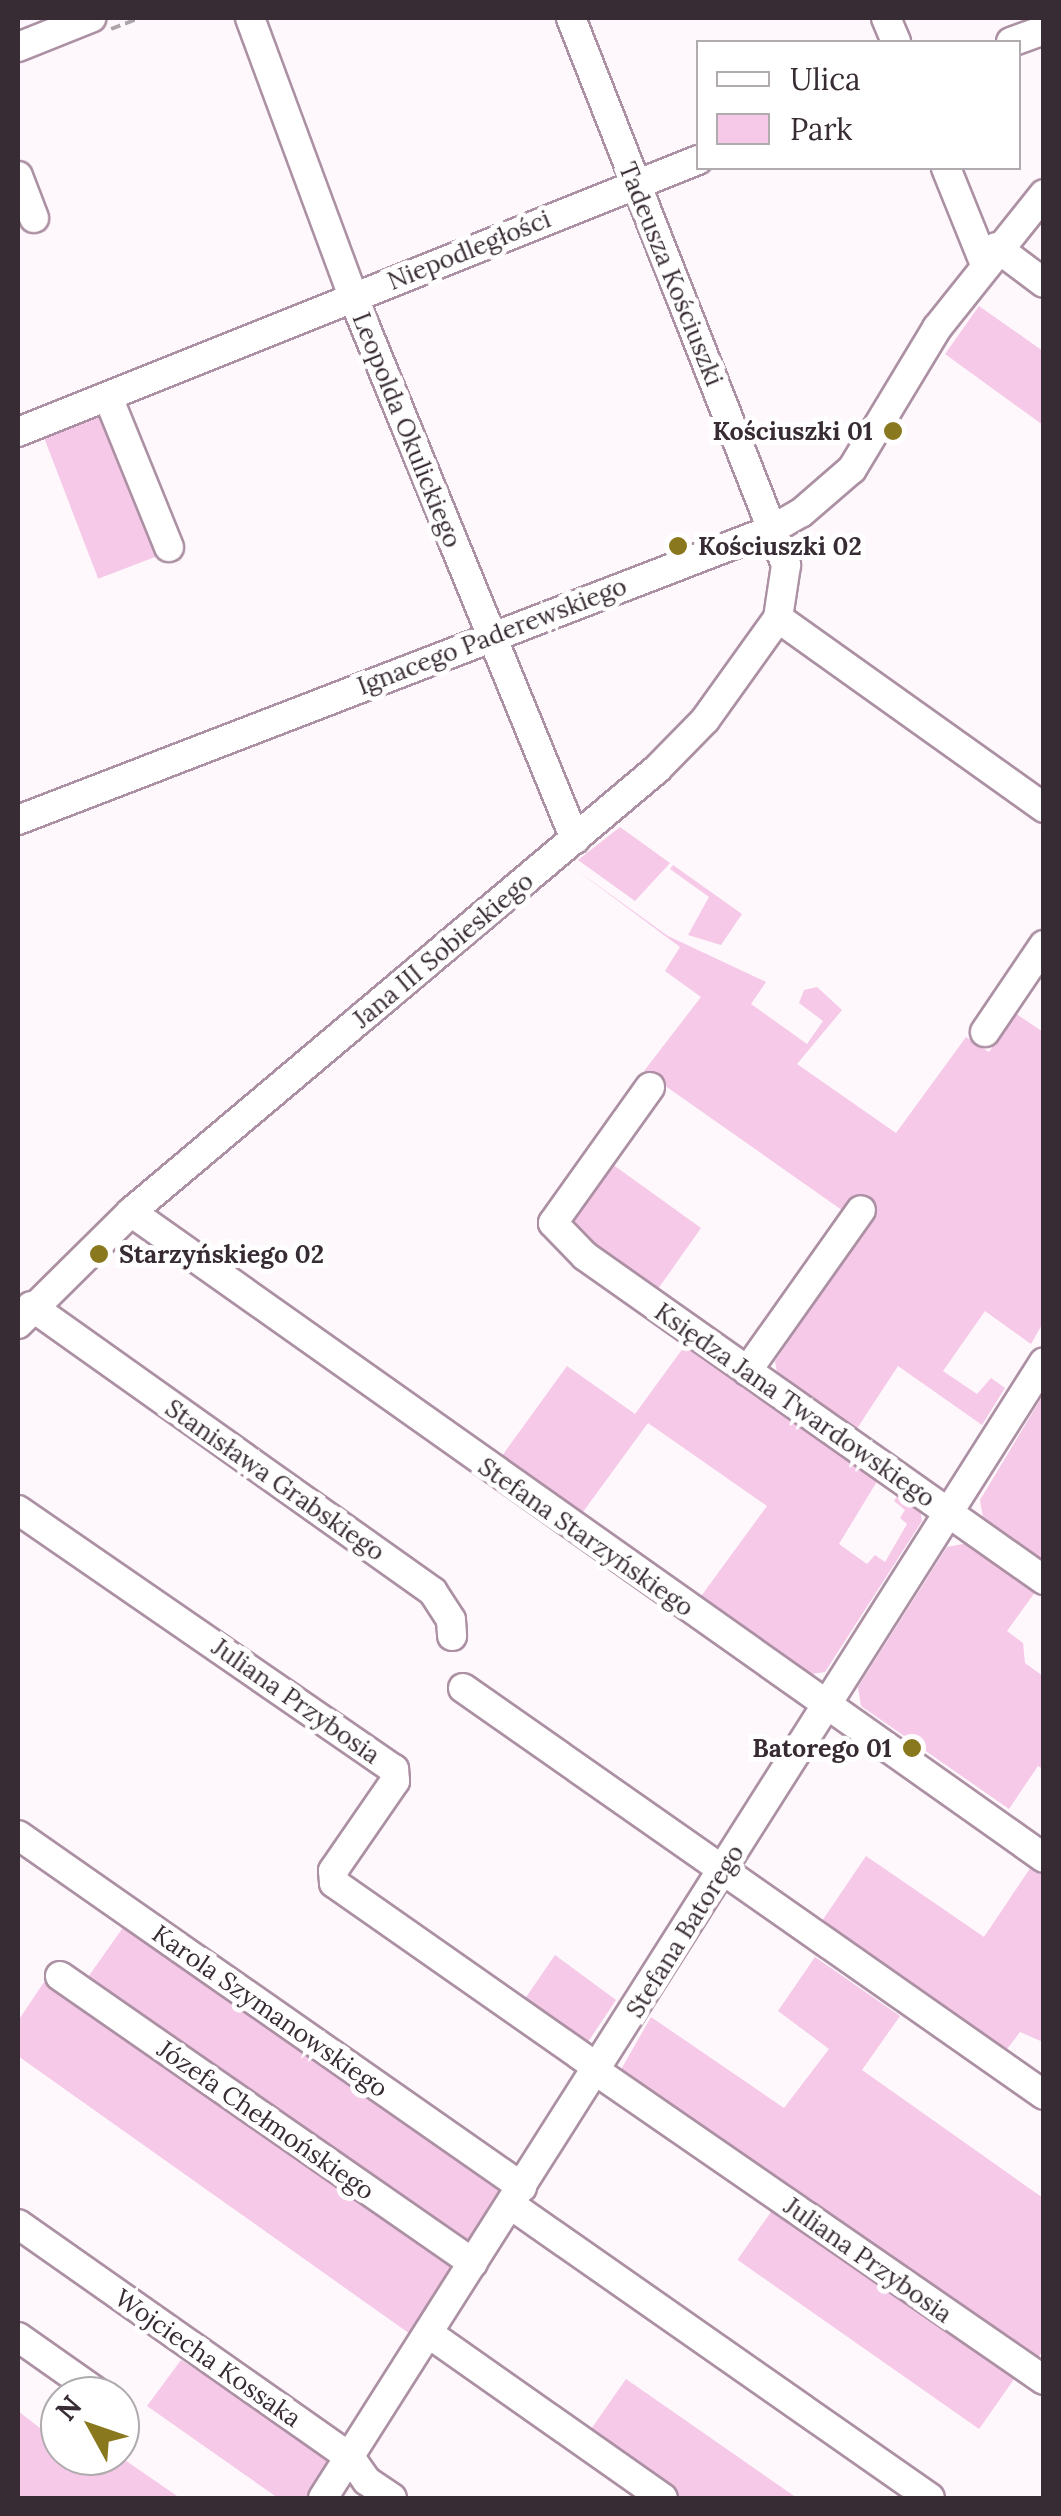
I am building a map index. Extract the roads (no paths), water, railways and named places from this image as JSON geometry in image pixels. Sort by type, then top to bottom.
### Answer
[{"type":"street","points":[[18,47],[92,18]]},
{"type":"street","name":"Leopolda Okulickiego","points":[[250,18],[353,297],[575,839]]},
{"type":"street","name":"Tadeusza Kościuszki","points":[[571,18],[771,530]]},
{"type":"street","points":[[1016,40],[1044,30]]},
{"type":"street","name":"Niepodległości","points":[[18,432],[696,161]]},
{"type":"street","points":[[947,170],[990,255],[1044,284]]},
{"type":"street","points":[[18,176],[34,218]]},
{"type":"street","points":[[990,255],[1044,194]]},
{"type":"street","name":"Ignacego Paderewskiego","points":[[18,820],[771,530],[837,486],[990,255]]},
{"type":"street","points":[[108,397],[169,547]]},
{"type":"street","name":"Jana III Sobieskiego","points":[[24,1315],[131,1212],[680,748],[778,618],[786,565],[771,530]]},
{"type":"street","points":[[778,618],[1044,808]]},
{"type":"street","points":[[985,1032],[1044,944]]},
{"type":"street","name":"Księdza Jana Twardowskiego","points":[[650,1087],[553,1223],[585,1256],[1044,1580]]},
{"type":"street","points":[[747,1372],[860,1210]]},
{"type":"street","name":"Stefana Starzyńskiego","points":[[131,1212],[1044,1858]]},
{"type":"street","name":"Stanisława Grabskiego","points":[[24,1315],[433,1592],[451,1620],[452,1636]]},
{"type":"street","name":"Stefana Batorego","points":[[323,2498],[1044,1362]]},
{"type":"street","name":"Juliana Przybosia","points":[[18,1510],[394,1769],[396,1781],[332,1871],[334,1884],[1044,2380]]},
{"type":"street","points":[[463,1688],[1044,2095]]},
{"type":"street","name":"Karola Szymanowskiego","points":[[18,1835],[930,2498]]},
{"type":"street","name":"Józefa Chełmońskiego","points":[[60,1976],[473,2263]]},
{"type":"street","name":"Wojciecha Kossaka","points":[[18,2224],[350,2456],[367,2481],[392,2498]]},
{"type":"street","points":[[428,2333],[663,2498]]},
{"type":"street","points":[[18,2337],[74,2376]]},
{"type":"place","name":"Kościuszki 01","points":[[893,431]]},
{"type":"place","name":"Kościuszki 02","points":[[678,546]]},
{"type":"place","name":"Starzyńskiego 02","points":[[99,1254]]},
{"type":"place","name":"Batorego 01","points":[[912,1748]]}]
